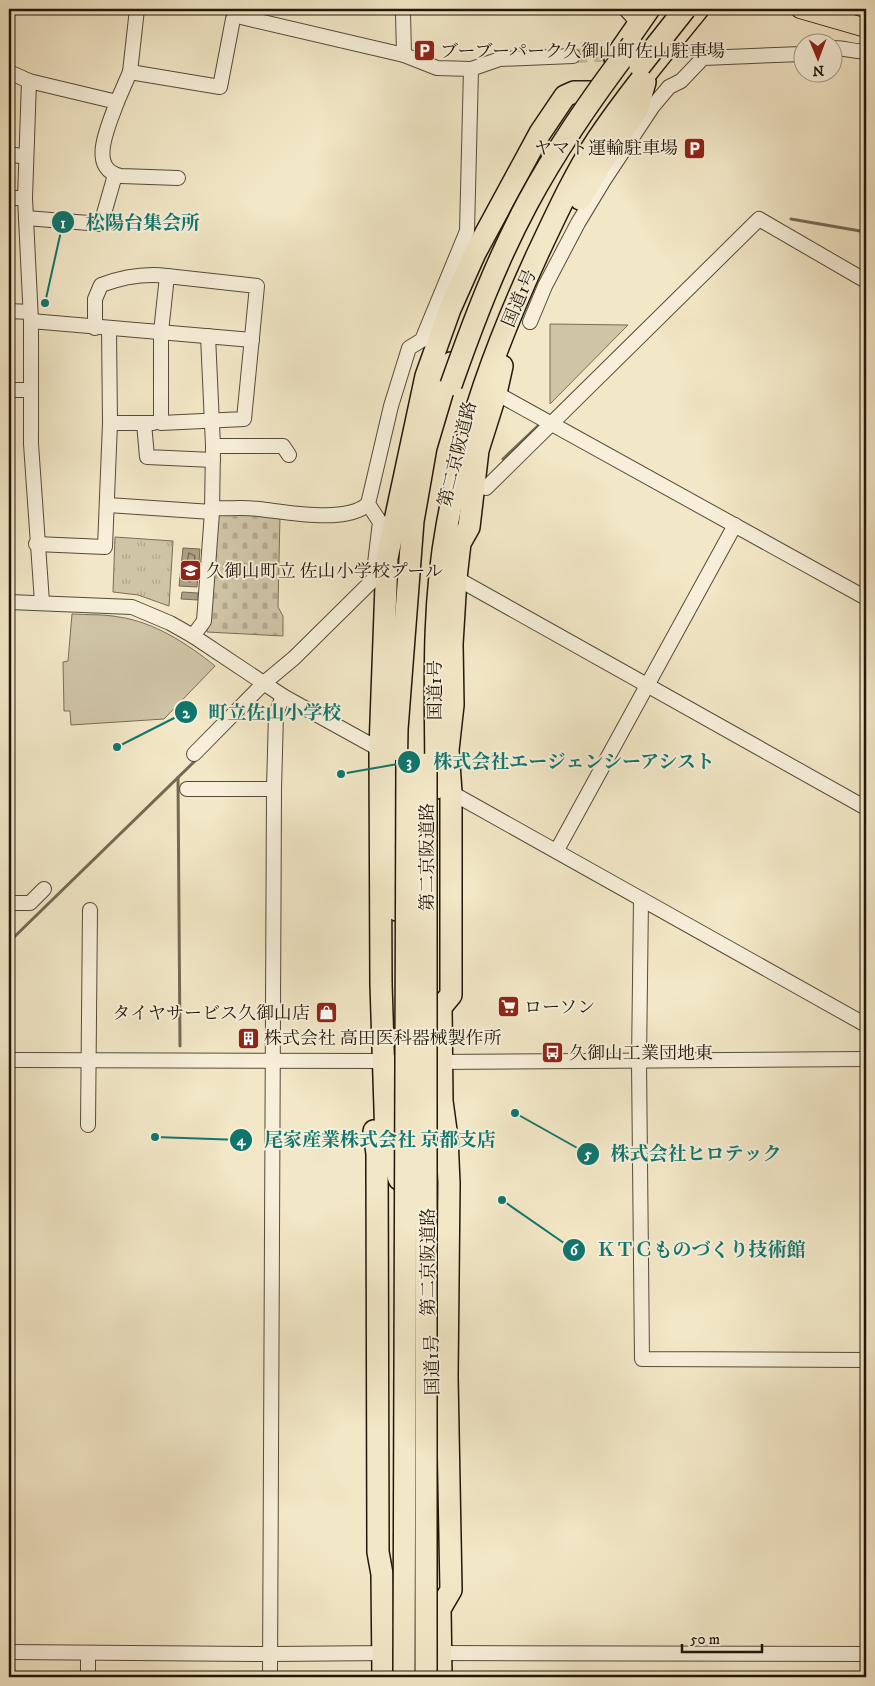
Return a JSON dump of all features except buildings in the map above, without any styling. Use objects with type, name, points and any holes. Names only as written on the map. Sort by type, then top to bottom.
[{"type":"highway","name":"第二京阪道路","points":[[404,1677],[407,760],[411,625],[424,502],[451,385],[473,322],[500,258],[527,204],[560,147],[593,96],[660,9]]},
{"type":"highway","name":"第二京阪道路","points":[[426,1677],[426,754],[429,637],[442,516],[463,420],[485,352],[511,287],[540,223],[574,162],[609,110],[685,9]]},
{"type":"highway","name":"国道1号","points":[[431,1677],[435,1653],[435,1573],[430,1164],[436,1062],[435,957],[443,788],[434,660],[446,527],[474,411],[534,262],[556,214],[592,149],[649,70],[698,9]]},
{"type":"highway","name":"国道1号","points":[[399,1677],[391,1653],[399,1552],[399,1178],[391,1061],[398,961],[395,847],[388,755],[413,522],[426,447],[449,367],[488,270],[518,205],[591,92],[639,13]]},
{"type":"highway","points":[[460,543],[469,527],[478,450],[513,332],[540,274],[573,211],[618,138],[644,110],[649,70]]},
{"type":"highway","points":[[399,1178],[386,1140],[384,1107],[391,1061],[381,984],[388,755],[383,633],[387,558],[426,376],[450,309],[475,253],[540,133],[565,96],[574,92],[591,92]]},
{"type":"highway","points":[[442,1007],[451,995],[443,788],[453,705],[452,644],[456,578],[468,491],[465,465],[474,411]]},
{"type":"highway","points":[[383,633],[404,609]]},
{"type":"highway","points":[[434,660],[444,700],[448,750]]},
{"type":"highway","points":[[435,957],[442,1007],[436,1062],[446,1138],[449,1184],[447,1378],[451,1590],[440,1609]]},
{"type":"highway","points":[[381,984],[387,972],[398,961]]},
{"type":"highway","points":[[383,1677],[391,1653],[378,1552],[377,1154],[374,1137],[375,1120],[384,1107]]},
{"type":"highway","points":[[430,1164],[446,1138]]},
{"type":"highway","points":[[382,1574],[399,1552]]},
{"type":"highway","points":[[435,1573],[438,1579],[440,1609],[435,1653],[441,1677]]},
{"type":"main road","points":[[800,9],[866,28]]},
{"type":"street","points":[[138,9],[130,72],[117,102],[101,156],[104,164],[115,175],[178,178]]},
{"type":"street","points":[[400,9],[403,13],[404,55]]},
{"type":"street","points":[[130,72],[220,87],[233,19],[237,12],[404,55],[438,68],[476,67],[500,59],[570,59]]},
{"type":"street","points":[[842,47],[862,52]]},
{"type":"street","points":[[703,52],[792,48]]},
{"type":"street","points":[[842,53],[862,52]]},
{"type":"street","points":[[530,322],[578,222],[644,110],[669,87],[681,81],[703,58],[792,54]]},
{"type":"street","points":[[108,505],[331,514],[360,511],[368,504],[391,406],[409,348],[422,340],[467,231],[476,67]]},
{"type":"street","points":[[9,72],[29,80],[117,102]]},
{"type":"street","points":[[29,80],[25,198],[31,317],[30,390],[36,544],[42,602]]},
{"type":"street","points":[[592,149],[599,143],[610,142],[618,138]]},
{"type":"street","points":[[9,154],[26,157]]},
{"type":"street","points":[[26,218],[101,224],[115,175]]},
{"type":"street","points":[[9,198],[25,198]]},
{"type":"street","points":[[486,488],[759,219],[866,281]]},
{"type":"street","points":[[95,328],[95,299],[101,285],[122,278],[149,274],[257,286],[244,419],[212,422],[110,423]]},
{"type":"street","points":[[161,422],[161,332],[167,276]]},
{"type":"street","points":[[9,311],[31,317],[95,328],[252,340]]},
{"type":"street","points":[[36,544],[106,547],[110,423],[109,328]]},
{"type":"street","points":[[193,636],[204,621],[212,510],[213,453],[208,336]]},
{"type":"street","points":[[9,390],[30,390]]},
{"type":"street","points":[[496,393],[866,598]]},
{"type":"street","points":[[144,423],[147,457],[283,446],[289,455]]},
{"type":"street","points":[[194,754],[264,683],[294,658],[373,580],[380,522],[368,504]]},
{"type":"street","points":[[556,850],[734,525]]},
{"type":"street","points":[[456,578],[866,808]]},
{"type":"street","points":[[9,602],[132,607],[170,623],[193,636],[283,696],[866,1025]]},
{"type":"street","points":[[270,1677],[274,789],[276,714],[283,696]]},
{"type":"street","points":[[187,789],[274,789]]},
{"type":"street","points":[[9,903],[30,903],[44,889]]},
{"type":"street","points":[[641,899],[639,1062],[642,1359],[866,1360]]},
{"type":"street","points":[[88,1125],[90,910]]},
{"type":"street","points":[[9,1060],[639,1062],[866,1059]]},
{"type":"street","points":[[9,1652],[866,1654]]},
{"type":"street","points":[[88,1653],[88,1677]]},
{"type":"green space","points":[[550,324],[628,325],[550,404]]},
{"type":"green space","points":[[216,513],[280,515],[278,607],[283,616],[283,636],[207,632]]},
{"type":"green space","points":[[115,537],[173,541],[169,606],[138,595],[113,592]]},
{"type":"green space","points":[[72,614],[113,616],[145,624],[182,642],[215,666],[164,719],[71,725],[70,711],[64,711],[63,662],[68,661]]},
{"type":"water","points":[[183,548],[200,549],[197,587],[179,586]]},
{"type":"water","points":[[182,592],[198,593],[198,600],[181,599]]},
{"type":"waterway","points":[[791,219],[866,232]]},
{"type":"waterway","points":[[503,459],[540,424]]},
{"type":"waterway","points":[[9,942],[198,758]]},
{"type":"waterway","points":[[178,778],[180,1046]]},
{"type":"tunnel","points":[[659,53],[703,51]]},
{"type":"tunnel","points":[[573,56],[622,54]]},
{"type":"place","name":"ブーブーパーク久御山町佐山駐車場","points":[[424,51]]},
{"type":"place","name":"ヤマト運輸駐車場","points":[[694,148]]},
{"type":"place","name":"松陽台集会所","points":[[45,303]]},
{"type":"place","name":"久御山町立 佐山小学校プール","points":[[190,571]]},
{"type":"place","name":"町立佐山小学校","points":[[117,747]]},
{"type":"place","name":"株式会社エージェンシーアシスト","points":[[341,774]]},
{"type":"place","name":"ローソン","points":[[508,1007]]},
{"type":"place","name":"タイヤサービス久御山店","points":[[326,1013]]},
{"type":"place","name":"株式会社 高田医科器械製作所","points":[[248,1038]]},
{"type":"place","name":"久御山工業団地東","points":[[553,1053]]},
{"type":"place","name":"株式会社ヒロテック","points":[[515,1113]]},
{"type":"place","name":"尾家産業株式会社 京都支店","points":[[155,1137]]},
{"type":"place","name":"ＫＴＣものづくり技術館","points":[[502,1200]]}]
